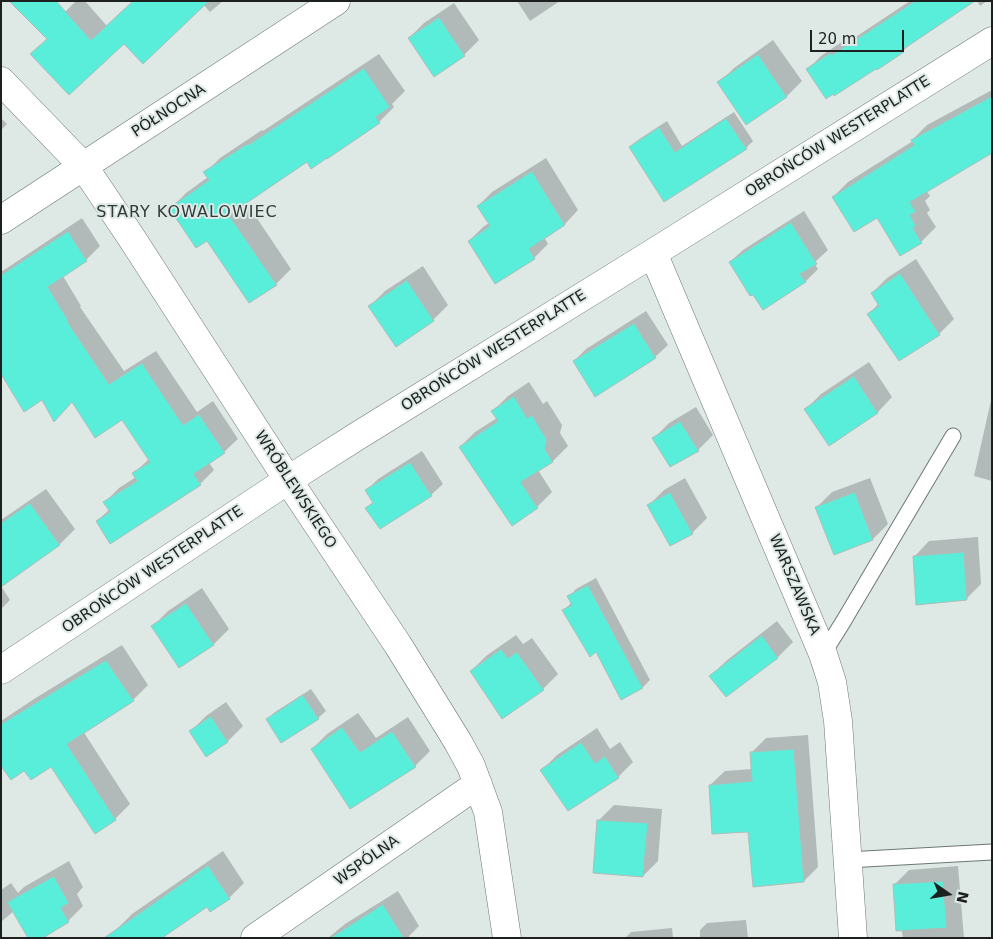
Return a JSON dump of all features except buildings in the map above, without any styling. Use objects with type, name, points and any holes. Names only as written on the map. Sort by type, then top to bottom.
[{"type":"street","name":"PÓŁNOCNA","points":[[1,220],[336,1]]},
{"type":"street","name":"OBROŃCÓW WESTERPLATTE","points":[[1,670],[288,480],[992,41]]},
{"type":"street","name":"WRÓBLEWSKIEGO","points":[[1,82],[84,166],[288,480],[398,644],[458,742],[478,784],[488,812],[507,938]]},
{"type":"street","name":"WARSZAWSKA","points":[[653,253],[823,654],[832,682],[838,721],[853,938]]},
{"type":"street","name":"WSPÓLNA","points":[[256,938],[478,784]]},
{"type":"lane","points":[[823,654],[844,622],[953,436]]},
{"type":"lane","points":[[847,860],[992,852]]},
{"type":"district","name":"STARY KOWALOWIEC","points":[[187,213]]}]
